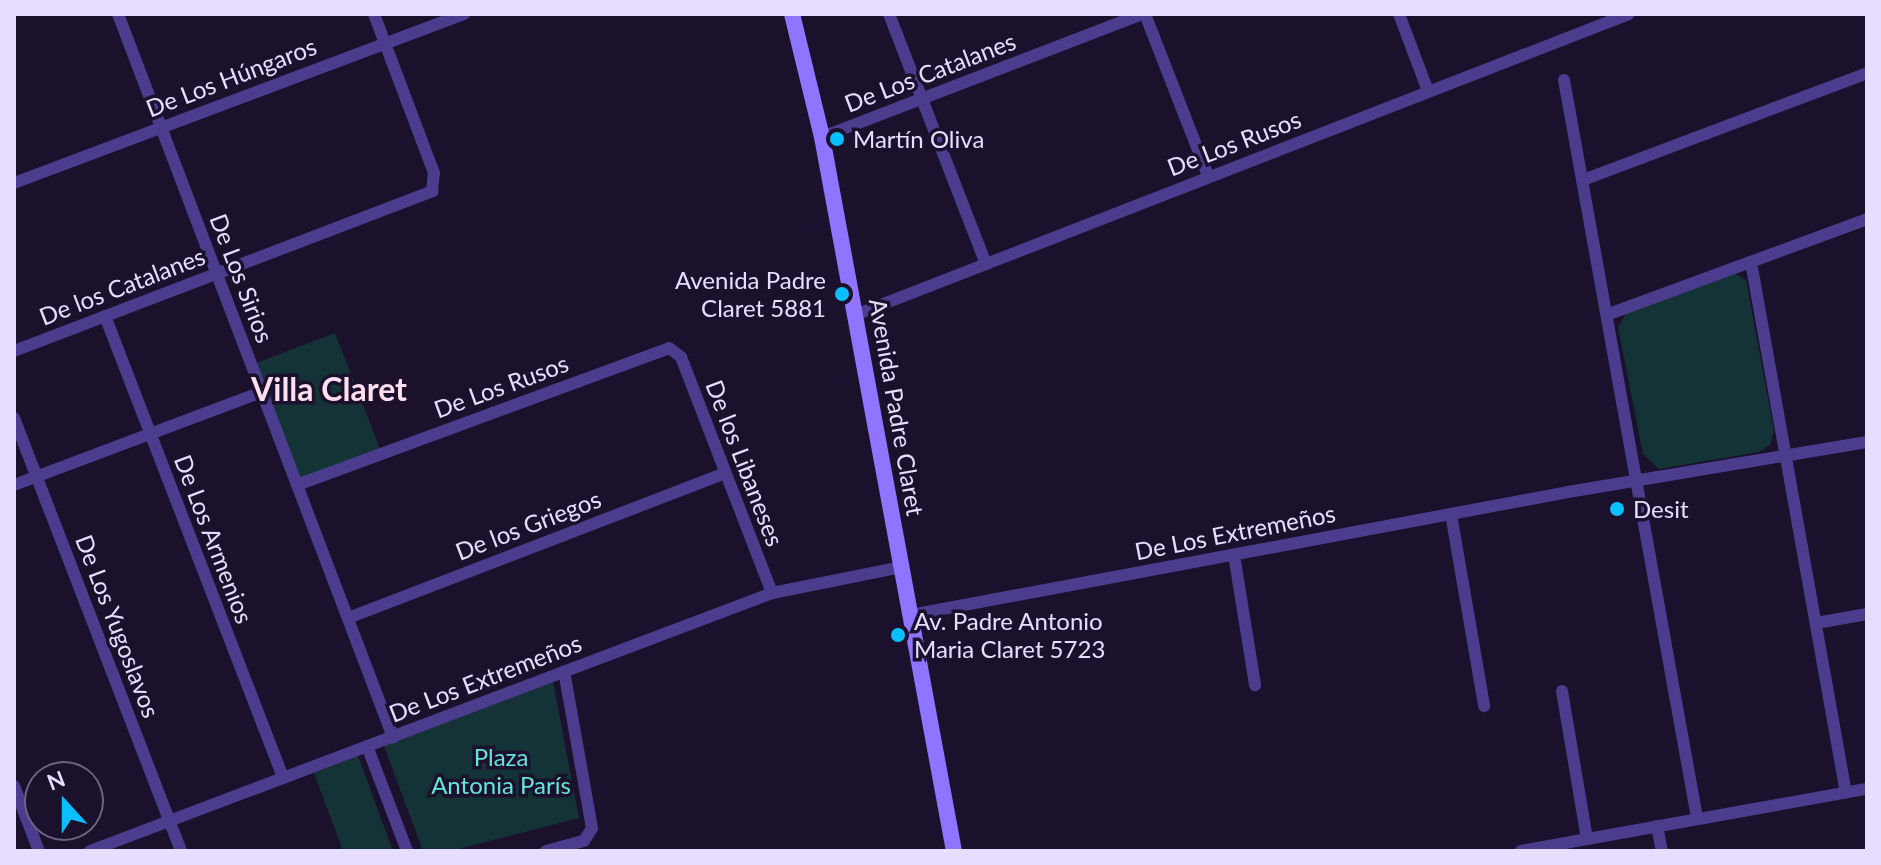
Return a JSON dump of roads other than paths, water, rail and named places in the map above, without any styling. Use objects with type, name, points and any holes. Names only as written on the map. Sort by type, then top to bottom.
[{"type":"main road","name":"Avenida Padre Claret","points":[[792,14],[822,137],[954,851]]},
{"type":"street","name":"De Los Sirios","points":[[118,14],[393,737]]},
{"type":"street","points":[[374,14],[385,43]]},
{"type":"street","name":"De Los Húngaros","points":[[14,183],[464,14]]},
{"type":"street","points":[[889,14],[986,264]]},
{"type":"street","points":[[1144,14],[1208,176]]},
{"type":"street","name":"De Los Catalanes","points":[[822,137],[1144,14]]},
{"type":"street","points":[[1399,14],[1428,91]]},
{"type":"street","name":"De Los Rusos","points":[[855,315],[1629,14]]},
{"type":"street","name":"De los Catalanes","points":[[14,351],[425,196],[435,184],[434,173],[385,43]]},
{"type":"street","points":[[1583,180],[1867,73]]},
{"type":"street","points":[[1564,80],[1640,480],[1697,818]]},
{"type":"street","points":[[1609,314],[1867,219]]},
{"type":"street","points":[[1751,262],[1846,793]]},
{"type":"street","name":"De Los Armenios","points":[[105,316],[283,778]]},
{"type":"street","name":"De Los Rusos","points":[[297,485],[659,350],[675,350]]},
{"type":"street","name":"De los Libaneses","points":[[675,350],[772,593]]},
{"type":"street","points":[[14,485],[261,392]]},
{"type":"street","name":"De Los Yugoslavos","points":[[14,418],[181,851]]},
{"type":"street","name":"De Los Extremeños","points":[[911,615],[1568,492],[1867,442]]},
{"type":"street","name":"De los Griegos","points":[[348,618],[725,473]]},
{"type":"street","points":[[1451,514],[1484,706]]},
{"type":"street","points":[[1234,555],[1255,685]]},
{"type":"street","name":"De Los Extremeños","points":[[90,851],[772,593],[902,567]]},
{"type":"street","points":[[1816,623],[1867,614]]},
{"type":"street","points":[[546,851],[590,836],[564,671]]},
{"type":"street","points":[[1562,691],[1587,839]]},
{"type":"street","points":[[367,746],[407,851]]},
{"type":"street","points":[[14,786],[39,851]]},
{"type":"street","points":[[1521,851],[1867,789]]},
{"type":"street","points":[[1657,826],[1662,851]]},
{"type":"place","name":"Martín Oliva","points":[[837,139]]},
{"type":"place","name":"Avenida Padre Claret 5881","points":[[842,294]]},
{"type":"place","name":"Desit","points":[[1617,509]]},
{"type":"place","name":"Av. Padre Antonio Maria Claret 5723","points":[[898,635]]},
{"type":"district","name":"Villa Claret","points":[[329,389]]},
{"type":"park label","name":"Plaza Antonia París","points":[[501,771]]}]
